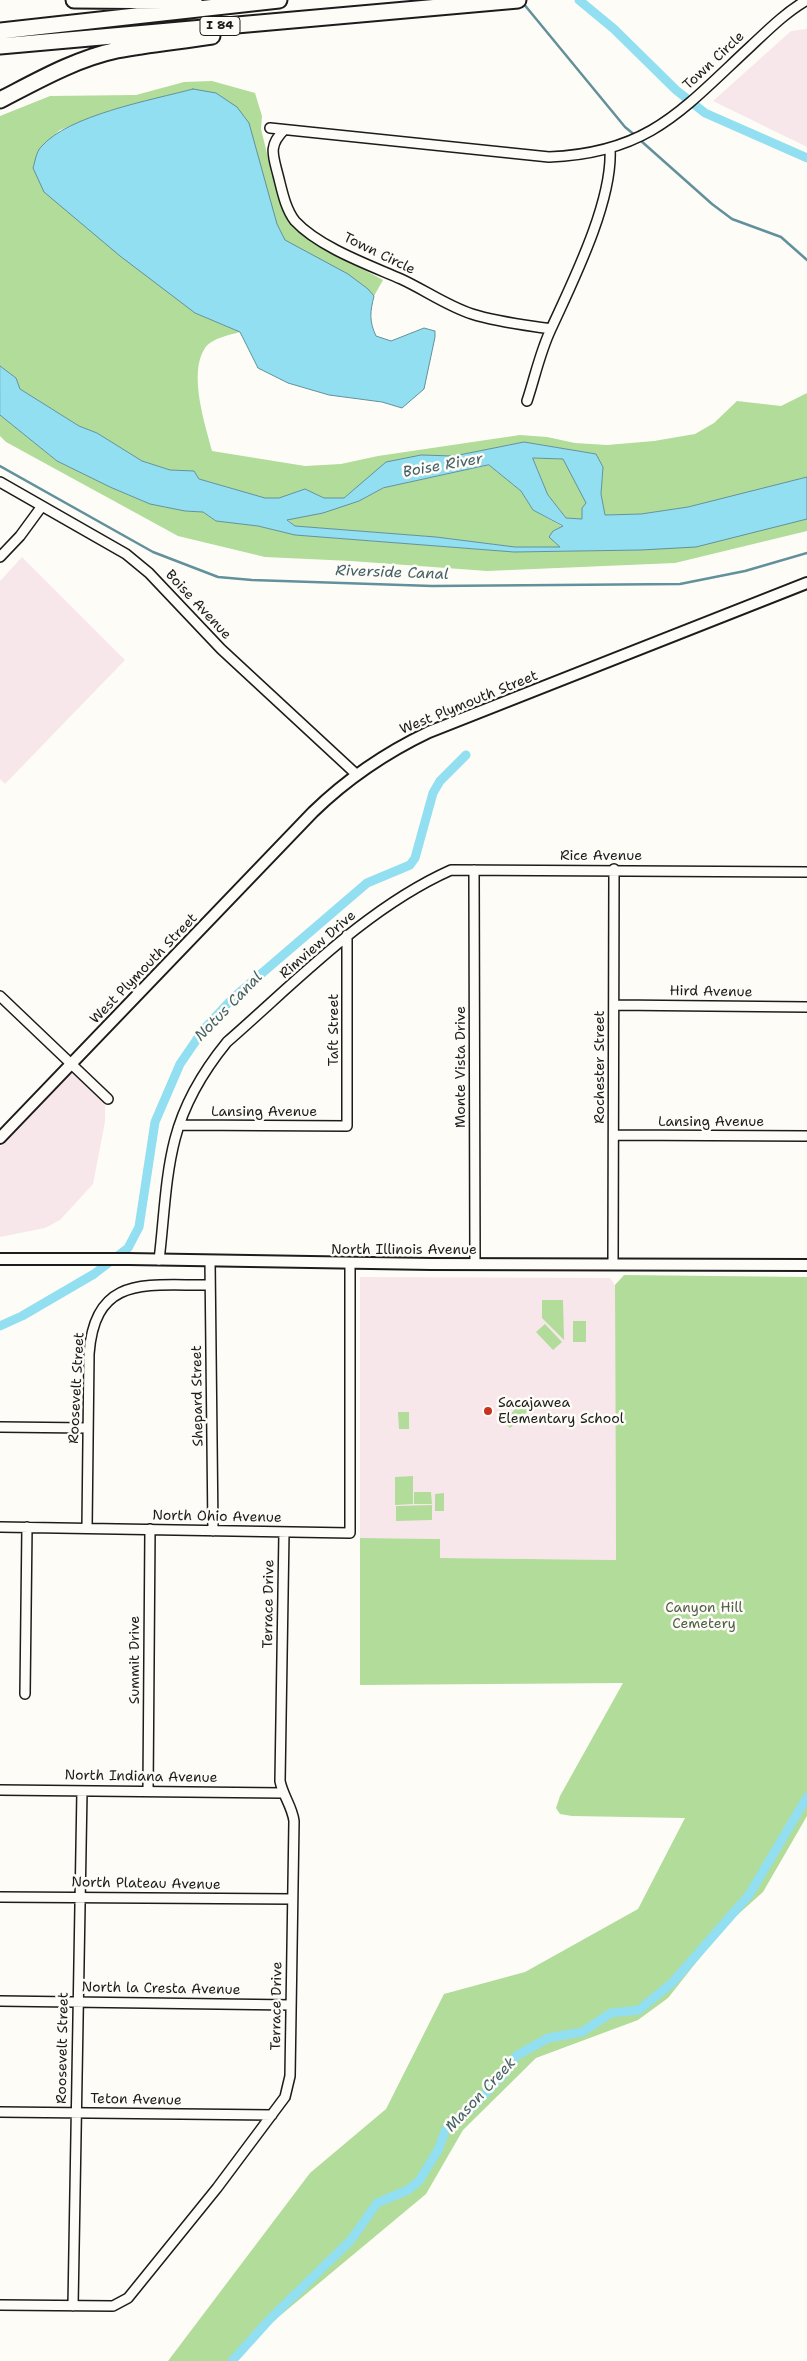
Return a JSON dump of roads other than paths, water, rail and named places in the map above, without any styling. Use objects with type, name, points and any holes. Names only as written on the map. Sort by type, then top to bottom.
[{"type":"highway","points":[[74,0],[116,2],[278,0]]},
{"type":"highway","name":"I 84","points":[[0,31],[278,0]]},
{"type":"highway","name":"I 84","points":[[0,46],[518,0]]},
{"type":"highway","points":[[0,100],[59,69],[116,50],[339,16]]},
{"type":"street","name":"Town Circle","points":[[270,128],[548,157],[593,153],[610,149],[634,140],[663,124],[698,95],[764,34],[807,0]]},
{"type":"street","name":"Town Circle","points":[[284,130],[276,138],[272,147],[274,157],[287,206],[294,220],[306,231],[360,261],[458,309],[475,315],[550,329]]},
{"type":"street","points":[[527,401],[550,329],[594,227],[608,183],[611,164],[610,149]]},
{"type":"street","name":"Boise Avenue","points":[[0,482],[126,554],[149,573],[221,649],[356,774]]},
{"type":"street","points":[[0,557],[20,536],[42,506]]},
{"type":"street","name":"West Plymouth Street","points":[[0,1138],[313,812],[356,774],[388,753],[429,732],[807,583]]},
{"type":"street","name":"Rice Avenue","points":[[402,898],[430,879],[451,870],[614,869],[807,872]]},
{"type":"street","name":"Rochester Street","points":[[614,869],[614,1264]]},
{"type":"street","name":"Monte Vista Drive","points":[[474,870],[475,1264]]},
{"type":"street","name":"Rimview Drive","points":[[159,1260],[169,1170],[180,1125],[211,1061],[227,1042],[347,935],[402,898]]},
{"type":"street","name":"Taft Street","points":[[347,935],[348,1126]]},
{"type":"street","points":[[0,996],[108,1099]]},
{"type":"street","name":"Hird Avenue","points":[[614,1005],[807,1007]]},
{"type":"street","name":"Lansing Avenue","points":[[180,1125],[348,1126]]},
{"type":"street","name":"Lansing Avenue","points":[[614,1134],[807,1136]]},
{"type":"street","name":"North Illinois Avenue","points":[[0,1259],[807,1265]]},
{"type":"street","name":"Shepard Street","points":[[210,1261],[213,1531]]},
{"type":"street","name":"North Ohio Avenue","points":[[0,1527],[350,1533],[350,1263]]},
{"type":"street","name":"Roosevelt Street","points":[[87,1528],[91,1335],[101,1309],[112,1297],[138,1286],[210,1286]]},
{"type":"street","points":[[0,1427],[88,1428]]},
{"type":"street","points":[[25,1694],[27,1527]]},
{"type":"street","name":"Summit Drive","points":[[148,1791],[150,1529]]},
{"type":"street","name":"Terrace Drive","points":[[0,2305],[113,2306],[128,2298],[285,2097],[290,2076],[294,1821],[292,1810],[282,1793],[280,1781],[284,1532]]},
{"type":"street","name":"North Indiana Avenue","points":[[0,1790],[282,1793]]},
{"type":"street","name":"Roosevelt Street","points":[[73,2306],[82,1791]]},
{"type":"street","name":"North Plateau Avenue","points":[[0,1897],[292,1899]]},
{"type":"street","name":"North la Cresta Avenue","points":[[0,2001],[291,2005]]},
{"type":"street","name":"Teton Avenue","points":[[0,2112],[272,2115]]},
{"type":"water","points":[[193,89],[216,93],[237,107],[249,123],[277,224],[285,240],[348,274],[368,289],[374,296],[371,316],[376,336],[391,341],[424,328],[435,331],[424,389],[402,408],[382,402],[329,395],[288,383],[258,368],[240,332],[195,313],[120,256],[44,192],[33,168],[39,149],[54,136],[90,117]]},
{"type":"water","name":"Boise River","points":[[0,366],[16,378],[20,389],[79,426],[97,433],[142,461],[170,470],[194,471],[199,479],[265,498],[279,498],[305,489],[324,498],[344,498],[386,462],[421,455],[454,456],[524,442],[596,454],[603,467],[601,494],[605,515],[641,514],[688,507],[807,477],[807,519],[696,547],[641,550],[514,552],[295,535],[258,526],[216,521],[203,512],[185,511],[150,504],[57,461],[0,415]],"holes":[[[533,458],[563,459],[586,503],[582,508],[582,519],[566,518],[548,495]],[[489,465],[521,491],[533,510],[563,526],[553,531],[549,537],[560,547],[515,547],[436,537],[295,526],[287,520],[323,513],[359,501],[383,488]]]},
{"type":"waterway","points":[[579,0],[614,29],[676,90],[705,113],[807,158]]},
{"type":"waterway","points":[[523,3],[625,127],[636,136]]},
{"type":"waterway","points":[[640,140],[712,204],[732,219],[781,237],[807,260]]},
{"type":"waterway","name":"Riverside Canal","points":[[0,466],[153,552],[218,577],[252,580],[432,586],[680,584],[745,571],[807,553]]},
{"type":"waterway","name":"Notus Canal","points":[[0,1326],[22,1316],[94,1274],[128,1248],[139,1227],[155,1122],[180,1064],[204,1029],[233,998],[367,883],[410,865],[415,858],[433,793],[440,781],[466,755]]},
{"type":"waterway","name":"Mason Creek","points":[[232,2361],[270,2319],[351,2240],[377,2203],[408,2190],[419,2181],[438,2150],[446,2129],[466,2114],[505,2073],[516,2056],[548,2038],[582,2032],[611,2013],[639,2010],[672,1983],[749,1895],[807,1797]]},
{"type":"place","name":"Sacajawea Elementary School","points":[[488,1411]]},
{"type":"park label","name":"Canyon Hill Cemetery","points":[[704,1616]]}]
